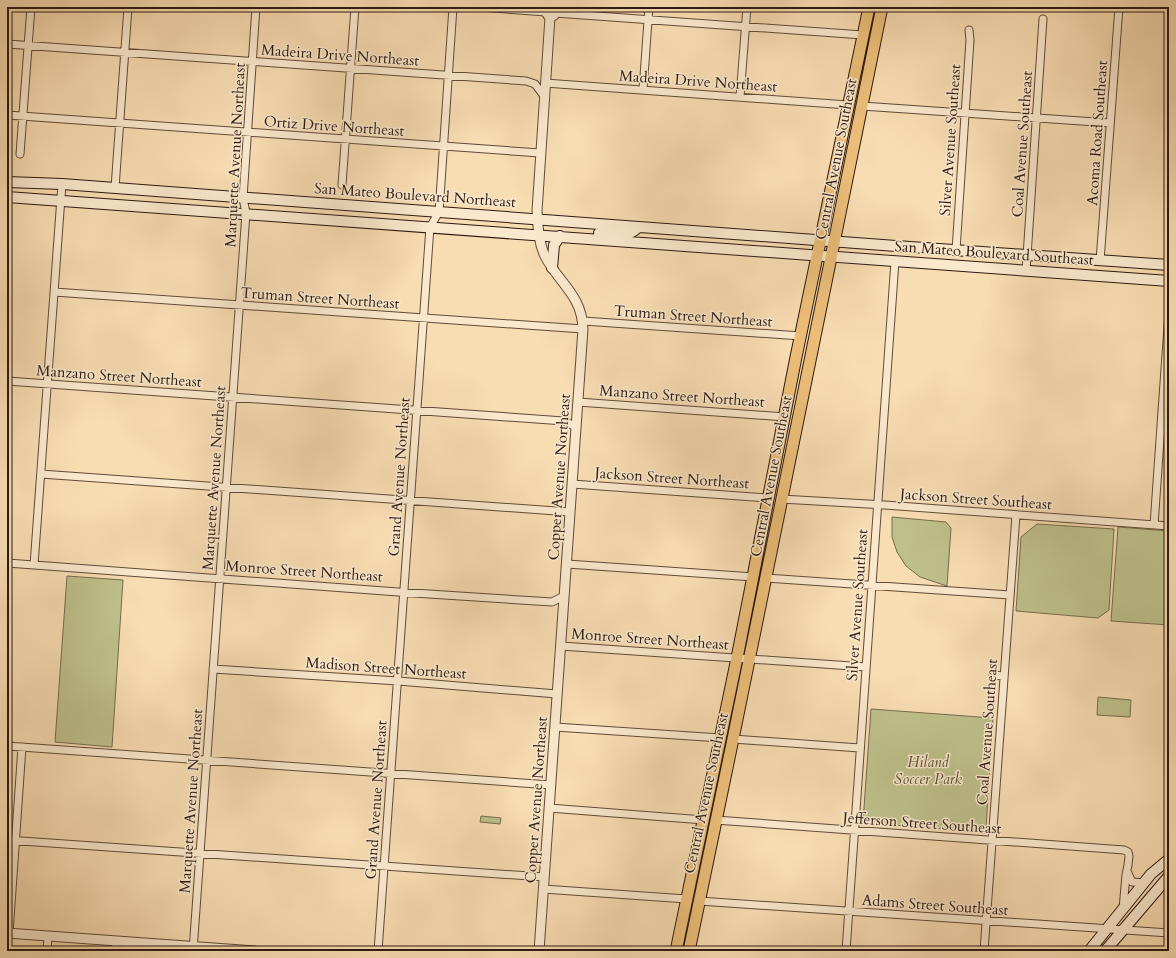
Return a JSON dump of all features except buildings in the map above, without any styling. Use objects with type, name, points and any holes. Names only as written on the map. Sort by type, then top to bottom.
[{"type":"main road","points":[[676,951],[687,900],[709,820],[721,738],[754,577],[784,416],[869,7]]},
{"type":"main road","name":"Central Avenue Southeast","points":[[689,951],[699,901],[709,820],[733,739],[882,7]]},
{"type":"main road","name":"San Mateo Boulevard Northeast","points":[[7,182],[62,184],[821,240]]},
{"type":"main road","name":"San Mateo Boulevard Northeast","points":[[7,197],[246,213],[818,256]]},
{"type":"main road","points":[[580,238],[587,234],[632,233],[638,227]]},
{"type":"main road","points":[[552,268],[554,245],[560,236]]},
{"type":"main road","name":"San Mateo Boulevard Southeast","points":[[821,240],[1169,265]]},
{"type":"main road","name":"San Mateo Boulevard Southeast","points":[[818,256],[1169,281]]},
{"type":"main road","points":[[1089,951],[1151,874],[1169,859]]},
{"type":"main road","points":[[1105,951],[1169,876]]},
{"type":"street","points":[[20,154],[31,7]]},
{"type":"street","points":[[115,188],[128,7]]},
{"type":"street","name":"Marquette Avenue Northeast","points":[[193,949],[246,213],[243,198],[256,7]]},
{"type":"street","points":[[342,185],[355,7]]},
{"type":"street","name":"Grand Avenue Northeast","points":[[378,951],[430,227],[439,212],[453,7]]},
{"type":"street","points":[[480,7],[863,35]]},
{"type":"street","points":[[643,90],[649,7]]},
{"type":"street","points":[[740,97],[747,7]]},
{"type":"street","name":"Acoma Road Southeast","points":[[1100,261],[1119,7]]},
{"type":"street","name":"Copper Avenue Northeast","points":[[539,951],[583,325],[580,309],[574,297],[552,268],[544,252],[539,235],[540,153],[551,11]]},
{"type":"street","name":"Coal Avenue Southeast","points":[[1026,271],[1044,19]]},
{"type":"street","name":"Silver Avenue Southeast","points":[[956,250],[970,40],[969,30]]},
{"type":"street","name":"Madeira Drive Northeast","points":[[7,44],[526,81],[537,86],[544,96]]},
{"type":"street","name":"Madeira Drive Northeast","points":[[545,83],[848,105]]},
{"type":"street","points":[[862,106],[1110,123]]},
{"type":"street","name":"Ortiz Drive Northeast","points":[[7,115],[540,153]]},
{"type":"street","points":[[34,565],[62,184]]},
{"type":"street","name":"Silver Avenue Southeast","points":[[846,951],[895,261]]},
{"type":"street","name":"Truman Street Northeast","points":[[54,292],[423,318],[800,336]]},
{"type":"street","points":[[1154,525],[1169,312]]},
{"type":"street","name":"Manzano Street Northeast","points":[[7,381],[564,421],[576,427]]},
{"type":"street","name":"Manzano Street Northeast","points":[[578,402],[784,416]]},
{"type":"street","points":[[564,421],[577,414]]},
{"type":"street","points":[[41,474],[570,512]]},
{"type":"street","name":"Jackson Street Northeast","points":[[572,484],[769,498]]},
{"type":"street","name":"Jackson Street Southeast","points":[[781,499],[877,504],[1169,526]]},
{"type":"street","name":"Coal Avenue Southeast","points":[[984,951],[1016,515]]},
{"type":"street","name":"Monroe Street Northeast","points":[[7,563],[552,602],[558,605],[563,612]]},
{"type":"street","points":[[566,564],[754,577]]},
{"type":"street","points":[[766,578],[1010,595]]},
{"type":"street","points":[[552,602],[564,596]]},
{"type":"street","name":"Monroe Street Northeast","points":[[561,646],[866,667]]},
{"type":"street","name":"Madison Street Northeast","points":[[213,669],[398,681],[557,694]]},
{"type":"street","points":[[993,676],[1004,676]]},
{"type":"street","points":[[555,727],[721,738]]},
{"type":"street","points":[[733,739],[860,748]]},
{"type":"street","points":[[7,746],[551,785]]},
{"type":"street","points":[[22,747],[8,933],[116,941],[193,949],[255,951]]},
{"type":"street","name":"Jefferson Street Southeast","points":[[549,808],[1124,850],[1128,852],[1129,856],[1127,871]]},
{"type":"street","points":[[7,840],[544,877]]},
{"type":"street","points":[[1127,871],[1132,882],[1144,883]]},
{"type":"street","points":[[1123,909],[1127,871]]},
{"type":"street","points":[[544,889],[687,900]]},
{"type":"street","name":"Adams Street Southeast","points":[[699,901],[987,922],[1169,933]]},
{"type":"street","points":[[47,951],[48,937]]},
{"type":"street","points":[[115,951],[116,941]]},
{"type":"green space","points":[[892,517],[946,522],[951,528],[947,586],[920,577],[906,566],[897,552],[892,537]]},
{"type":"green space","points":[[1037,524],[1114,529],[1109,610],[1098,618],[1016,611],[1021,537]]},
{"type":"green space","points":[[1118,527],[1169,531],[1169,625],[1111,621]]},
{"type":"green space","points":[[67,576],[123,580],[112,747],[55,742]]},
{"type":"green space","points":[[1098,697],[1131,700],[1130,717],[1097,715]]},
{"type":"green space","name":"Hiland Soccer Park","points":[[871,709],[993,718],[986,828],[981,832],[863,822]]},
{"type":"green space","points":[[481,816],[501,818],[500,824],[480,822]]}]
